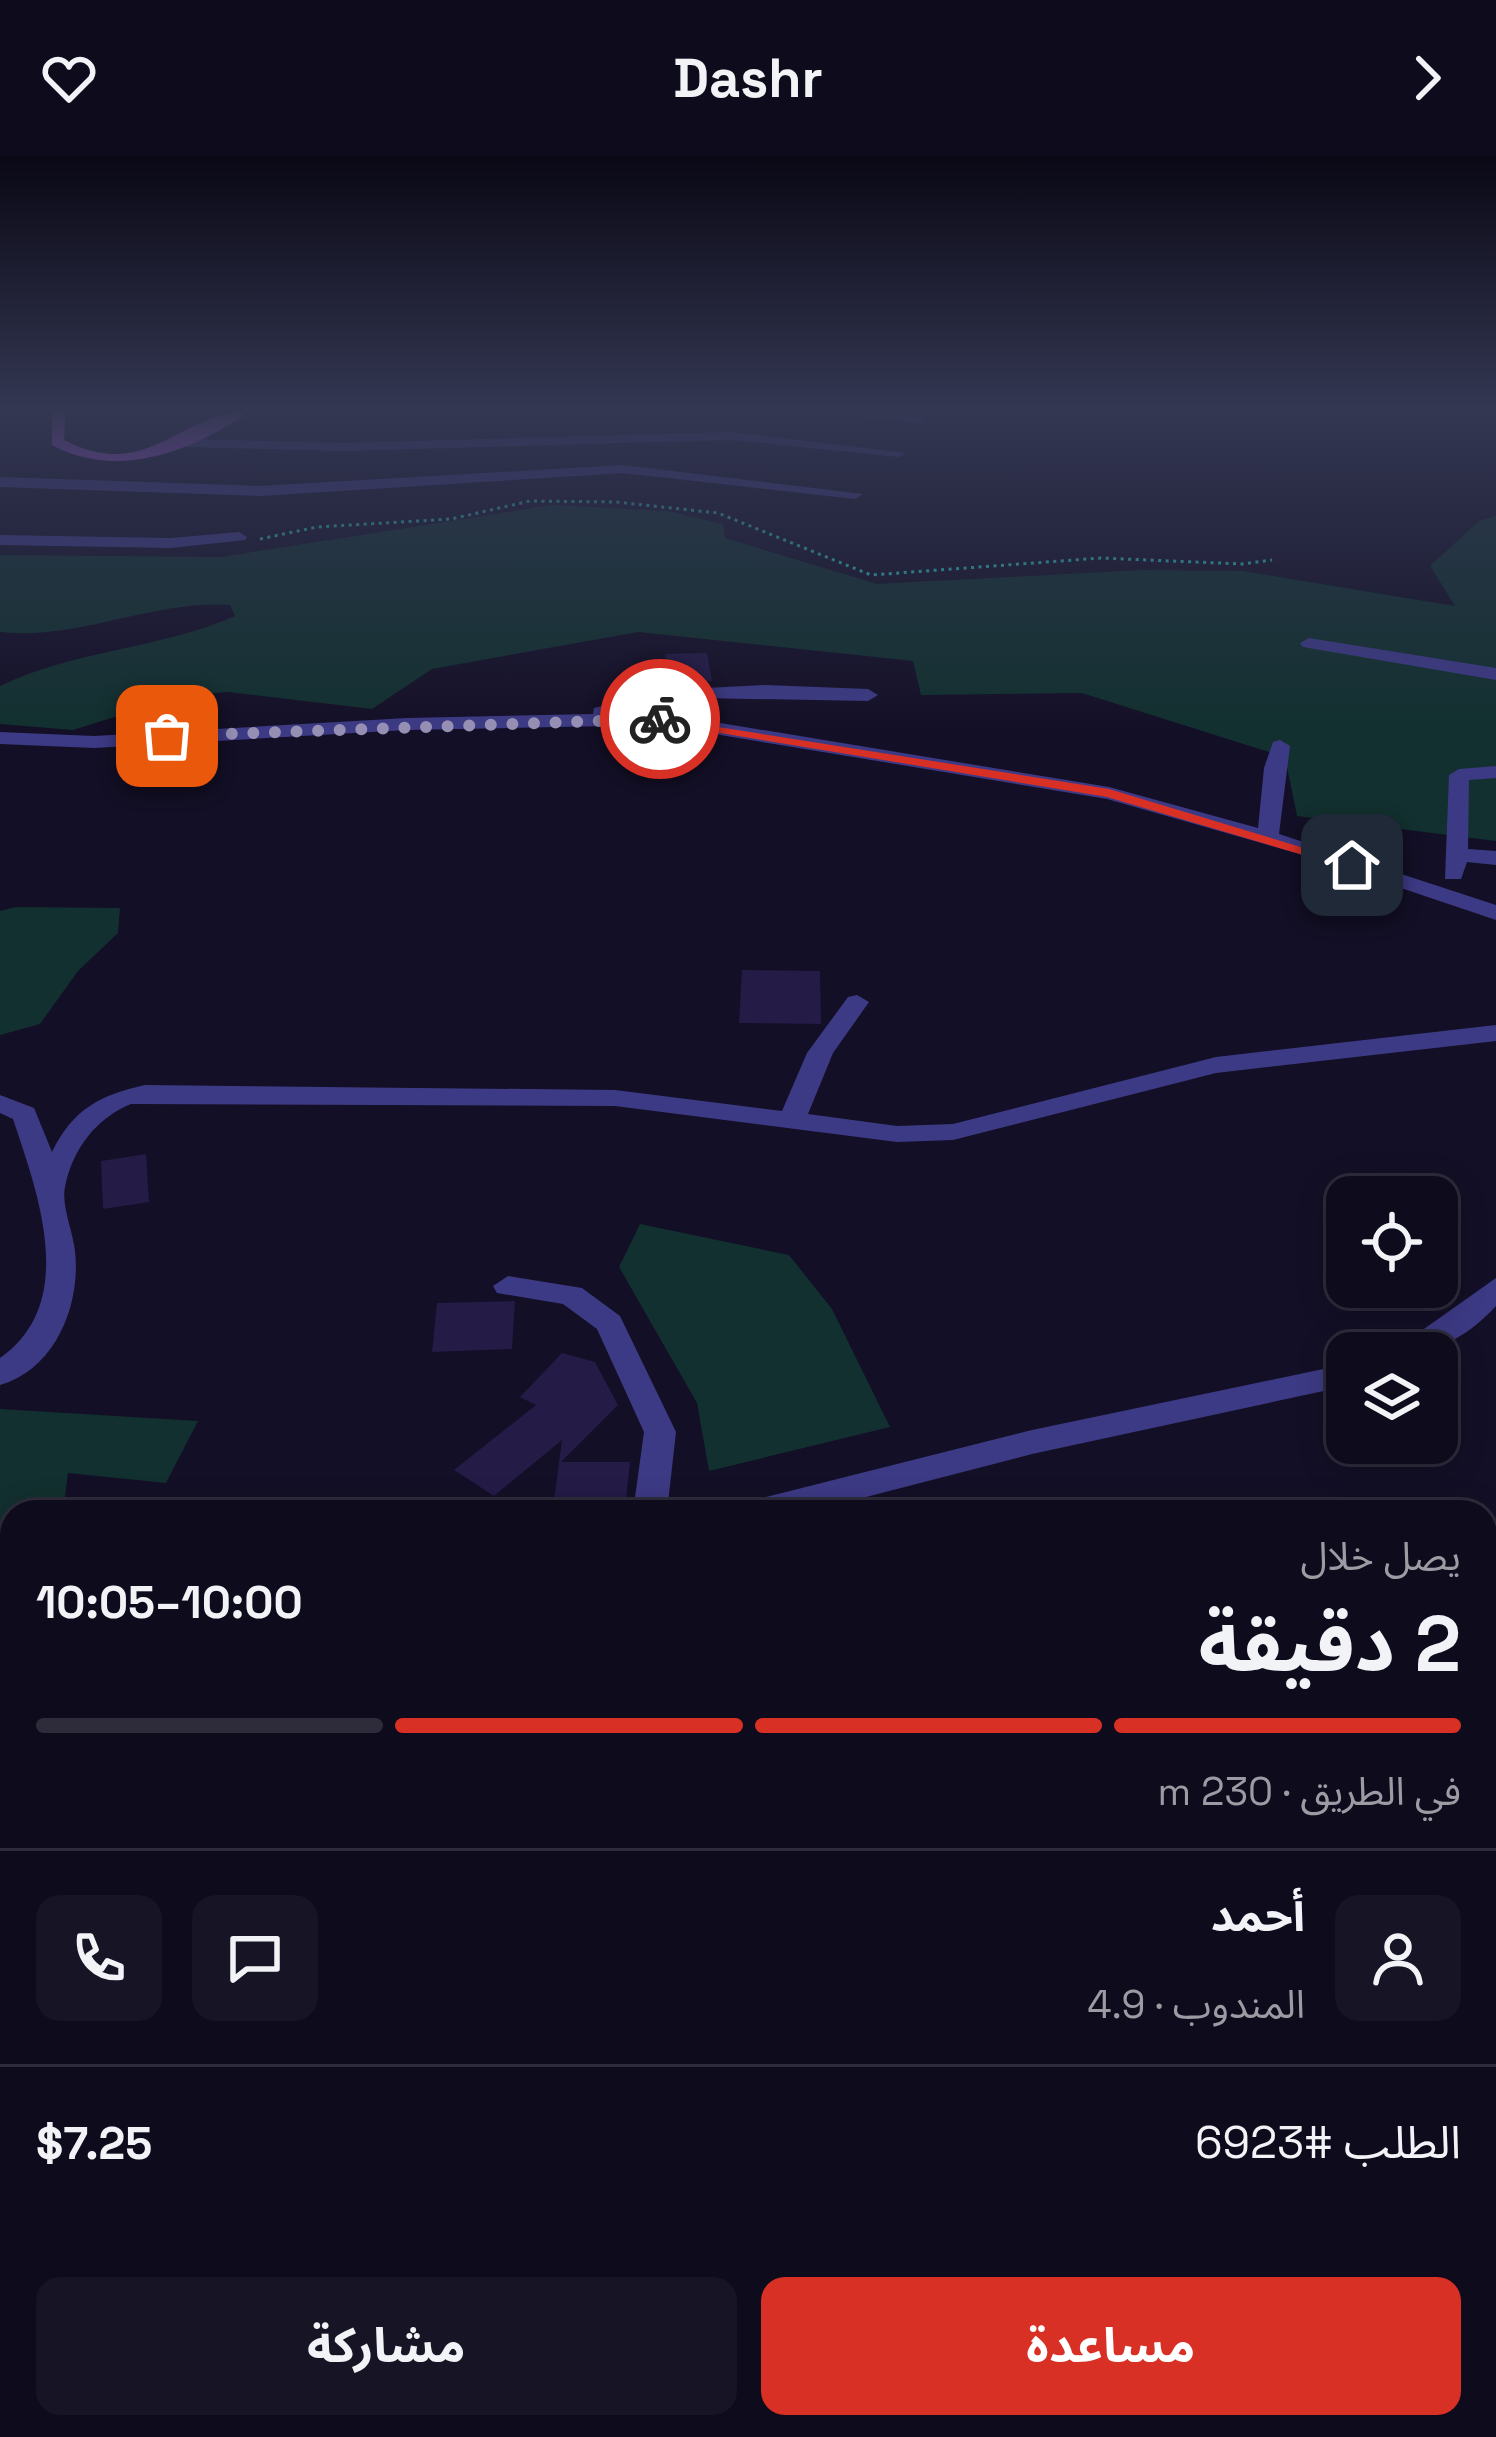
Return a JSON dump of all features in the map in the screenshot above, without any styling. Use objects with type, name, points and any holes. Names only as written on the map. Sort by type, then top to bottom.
[{"type":"street","points":[[0,540],[170,543],[246,539]]},
{"type":"street","points":[[1309,643],[1496,674]]},
{"type":"street","points":[[555,724],[647,696],[700,688],[868,694]]},
{"type":"street","points":[[0,738],[94,742],[406,724],[660,719],[1067,784],[1267,837],[1496,913]]},
{"type":"street","points":[[1267,837],[1277,803],[1273,764],[1280,746]]},
{"type":"street","points":[[1449,897],[1457,854],[1459,775],[1496,772]]},
{"type":"street","points":[[1457,854],[1496,858]]},
{"type":"street","points":[[791,1122],[820,1053],[857,1001]]},
{"type":"street","points":[[49,1192],[81,1120],[116,1097],[146,1093],[615,1098],[897,1134],[952,1132],[1216,1064],[1496,1033]]},
{"type":"street","points":[[0,1103],[25,1114],[60,1239],[60,1307],[45,1342],[0,1374]]},
{"type":"street","points":[[508,1286],[571,1295],[609,1323],[660,1432],[652,1500]]},
{"type":"street","points":[[1440,1332],[1473,1312],[1496,1288]]},
{"type":"street","points":[[805,1500],[1032,1442],[1326,1379]]},
{"type":"path","points":[[246,539],[317,527],[458,517]]},
{"type":"path","points":[[729,517],[871,575],[1101,558],[1242,565],[1272,560]]},
{"type":"green space","points":[[474,517],[695,517],[723,524],[725,538],[877,584],[1142,570],[1243,571],[1455,606],[1430,566],[1479,521],[1496,517],[1496,841],[1297,816],[1285,757],[1082,693],[921,695],[913,661],[638,632],[432,669],[372,709],[229,692],[185,695],[73,730],[0,724],[0,686],[57,665],[177,636],[235,616],[230,605],[201,605],[57,631],[0,632],[0,555],[221,557]]},
{"type":"green space","points":[[120,908],[118,933],[78,971],[40,1024],[0,1035],[0,911]]},
{"type":"green space","points":[[640,1224],[789,1255],[832,1309],[890,1427],[709,1471],[697,1403],[619,1267]]},
{"type":"green space","points":[[0,1409],[198,1421],[166,1483],[68,1473],[65,1500],[0,1500]]},
{"type":"building","points":[[707,653],[712,681],[669,682],[665,654]]},
{"type":"building","points":[[742,970],[820,971],[821,1024],[739,1023]]},
{"type":"building","points":[[146,1154],[149,1202],[103,1209],[101,1161]]},
{"type":"building","points":[[515,1301],[512,1349],[432,1352],[437,1303]]},
{"type":"building","points":[[562,1353],[595,1362],[618,1405],[561,1462],[630,1462],[626,1500],[554,1500],[562,1440],[494,1496],[454,1470],[536,1405],[520,1397]]},
{"type":"way so far","points":[[167,736],[406,724],[660,719]]},
{"type":"route","points":[[660,719],[1067,784],[1244,830],[1352,865]]}]
